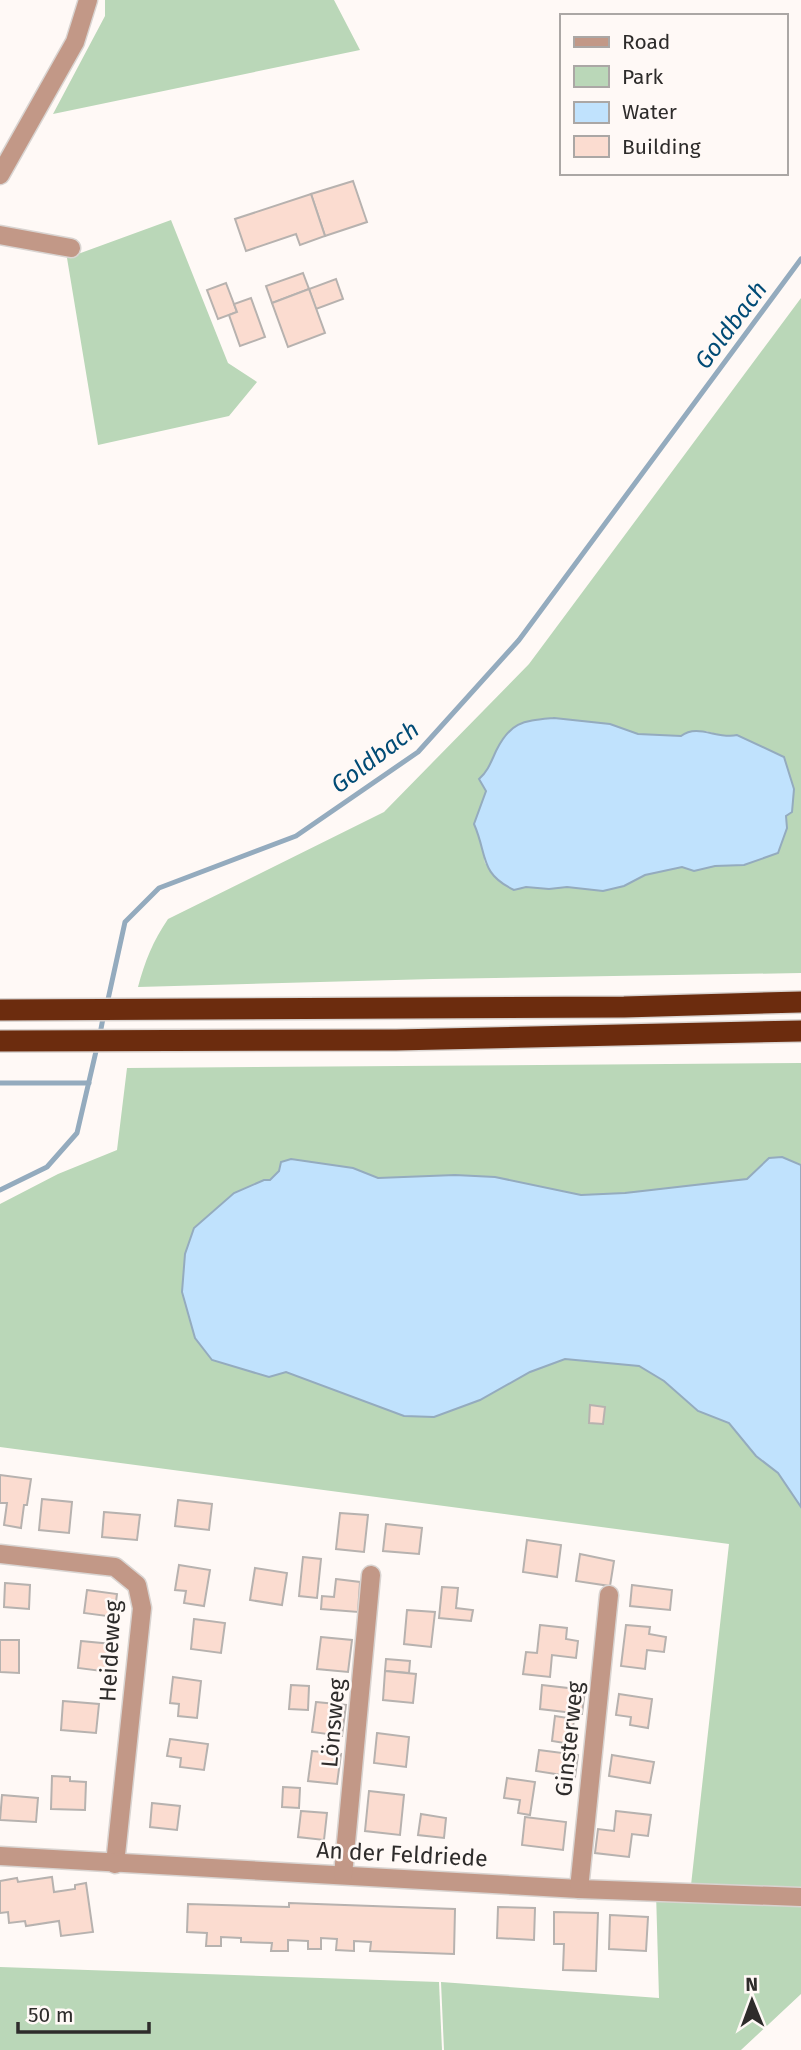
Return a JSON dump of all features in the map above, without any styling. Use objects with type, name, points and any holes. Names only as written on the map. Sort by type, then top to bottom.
[{"type":"highway","points":[[0,1010],[610,1007],[801,1002]]},
{"type":"highway","points":[[0,1041],[423,1039],[801,1031]]},
{"type":"street","points":[[0,175],[75,42],[88,0]]},
{"type":"street","points":[[0,235],[71,248]]},
{"type":"street","name":"Heideweg","points":[[0,1554],[115,1567],[137,1585],[142,1608],[115,1864]]},
{"type":"street","name":"Lönsweg","points":[[343,1875],[372,1575]]},
{"type":"street","name":"Ginsterweg","points":[[579,1889],[609,1595]]},
{"type":"street","name":"An der Feldriede","points":[[0,1856],[579,1889],[801,1897]]},
{"type":"green space","points":[[105,0],[334,0],[360,50],[53,114],[105,16]]},
{"type":"green space","points":[[171,220],[228,363],[257,382],[229,416],[98,445],[67,258]]},
{"type":"green space","points":[[801,298],[801,973],[138,987],[150,951],[168,919],[384,812],[529,664]],"holes":[[[610,724],[638,734],[681,736],[705,731],[729,737],[786,816],[787,828],[778,853],[744,865],[715,866],[694,871],[683,867],[645,875],[624,886],[603,891],[567,887],[526,887],[514,890],[485,863],[481,840],[474,824],[486,791],[487,772],[497,750]]]},
{"type":"green space","points":[[801,1063],[801,1165],[782,1157],[769,1158],[747,1179],[625,1193],[581,1195],[495,1177],[455,1175],[378,1178],[353,1168],[330,1165],[279,1171],[270,1180],[286,1372],[404,1416],[434,1417],[479,1400],[530,1372],[566,1359],[639,1366],[664,1381],[698,1411],[729,1423],[756,1456],[778,1473],[801,1507],[801,1994],[741,2050],[444,2050],[441,1982],[659,1998],[656,1892],[691,1885],[729,1544],[0,1447],[0,1204],[58,1174],[117,1150],[127,1068]]},
{"type":"green space","points":[[0,1967],[439,1982],[442,2050],[0,2050]]},
{"type":"water","points":[[554,718],[610,724],[638,734],[681,736],[688,732],[701,731],[737,735],[784,757],[794,789],[792,812],[786,816],[787,828],[778,853],[744,865],[715,866],[694,871],[682,867],[645,875],[624,886],[603,891],[567,887],[526,887],[514,890],[503,884],[486,863],[474,824],[486,791],[479,779],[513,728],[534,720]]},
{"type":"water","points":[[782,1157],[801,1165],[801,1507],[778,1473],[756,1456],[729,1423],[698,1411],[664,1381],[639,1366],[565,1359],[530,1372],[480,1400],[434,1417],[404,1416],[286,1372],[269,1377],[212,1360],[195,1338],[182,1292],[185,1254],[194,1228],[234,1193],[270,1180],[279,1171],[281,1162],[291,1159],[353,1168],[378,1178],[455,1175],[495,1177],[581,1195],[625,1193],[747,1179],[769,1158]]},
{"type":"building","points":[[353,181],[367,222],[325,236],[311,194]]},
{"type":"building","points":[[311,194],[325,236],[300,245],[296,234],[246,251],[235,219]]},
{"type":"building","points":[[303,273],[309,289],[272,303],[266,286]]},
{"type":"building","points":[[336,279],[343,299],[316,309],[309,289]]},
{"type":"building","points":[[226,283],[237,312],[218,319],[207,290]]},
{"type":"building","points":[[309,289],[325,333],[288,347],[272,303]]},
{"type":"building","points":[[251,298],[265,337],[240,346],[229,315],[237,312],[234,304]]},
{"type":"building","points":[[590,1405],[605,1407],[603,1424],[589,1423]]},
{"type":"building","points":[[0,1475],[31,1479],[21,1528],[4,1525],[7,1503],[0,1503]]},
{"type":"building","points":[[42,1499],[72,1502],[69,1533],[39,1530]]},
{"type":"building","points":[[178,1500],[212,1504],[209,1530],[175,1526]]},
{"type":"building","points":[[104,1512],[140,1515],[137,1540],[102,1537]]},
{"type":"building","points":[[340,1513],[368,1515],[364,1552],[336,1549]]},
{"type":"building","points":[[386,1524],[422,1528],[419,1554],[383,1551]]},
{"type":"building","points":[[527,1540],[561,1545],[557,1577],[523,1572]]},
{"type":"building","points":[[580,1554],[614,1561],[610,1586],[576,1581]]},
{"type":"building","points":[[303,1557],[321,1559],[317,1598],[299,1596]]},
{"type":"building","points":[[179,1565],[210,1570],[204,1606],[184,1603],[186,1591],[175,1590]]},
{"type":"building","points":[[255,1568],[287,1573],[282,1605],[250,1600]]},
{"type":"building","points":[[336,1579],[360,1582],[358,1612],[321,1609],[322,1596],[334,1597]]},
{"type":"building","points":[[5,1583],[30,1585],[29,1609],[4,1607]]},
{"type":"building","points":[[632,1585],[672,1590],[670,1610],[630,1606]]},
{"type":"building","points":[[442,1587],[458,1588],[456,1608],[473,1610],[471,1621],[439,1618]]},
{"type":"building","points":[[87,1590],[117,1594],[114,1617],[84,1613]]},
{"type":"building","points":[[407,1610],[435,1612],[431,1647],[404,1644]]},
{"type":"building","points":[[194,1619],[225,1623],[221,1653],[191,1649]]},
{"type":"building","points":[[540,1625],[567,1628],[566,1639],[578,1641],[576,1658],[552,1655],[550,1677],[523,1674],[526,1652],[537,1653]]},
{"type":"building","points":[[626,1625],[650,1627],[649,1634],[666,1637],[664,1652],[647,1650],[645,1669],[621,1666]]},
{"type":"building","points":[[321,1637],[352,1640],[348,1672],[317,1669]]},
{"type":"building","points":[[0,1640],[19,1640],[19,1673],[0,1672]]},
{"type":"building","points":[[81,1641],[112,1644],[109,1672],[78,1668]]},
{"type":"building","points":[[386,1659],[410,1661],[409,1673],[385,1671]]},
{"type":"building","points":[[385,1671],[416,1674],[413,1703],[383,1700]]},
{"type":"building","points":[[173,1677],[201,1681],[197,1718],[178,1716],[179,1704],[170,1703]]},
{"type":"building","points":[[291,1685],[309,1686],[308,1710],[289,1709]]},
{"type":"building","points":[[542,1685],[585,1690],[582,1714],[540,1709]]},
{"type":"building","points":[[619,1694],[652,1699],[648,1728],[630,1725],[631,1717],[616,1715]]},
{"type":"building","points":[[63,1701],[99,1704],[96,1733],[61,1730]]},
{"type":"building","points":[[316,1702],[346,1705],[342,1736],[312,1732]]},
{"type":"building","points":[[555,1716],[574,1719],[571,1744],[552,1741]]},
{"type":"building","points":[[377,1733],[409,1737],[406,1767],[374,1763]]},
{"type":"building","points":[[170,1739],[208,1744],[204,1770],[180,1767],[181,1758],[167,1756]]},
{"type":"building","points":[[539,1750],[578,1755],[575,1777],[536,1771]]},
{"type":"building","points":[[312,1751],[341,1754],[337,1784],[308,1781]]},
{"type":"building","points":[[612,1755],[654,1762],[650,1783],[609,1776]]},
{"type":"building","points":[[52,1776],[70,1777],[70,1781],[86,1782],[85,1810],[51,1809]]},
{"type":"building","points":[[507,1778],[535,1782],[530,1815],[518,1813],[520,1800],[504,1798]]},
{"type":"building","points":[[283,1787],[300,1788],[299,1808],[282,1807]]},
{"type":"building","points":[[369,1791],[404,1795],[400,1835],[365,1831]]},
{"type":"building","points":[[2,1795],[38,1798],[36,1822],[0,1820]]},
{"type":"building","points":[[152,1803],[180,1806],[177,1830],[150,1827]]},
{"type":"building","points":[[301,1811],[327,1813],[324,1840],[298,1837]]},
{"type":"building","points":[[616,1811],[651,1815],[648,1836],[632,1834],[629,1857],[595,1853],[598,1829],[614,1831]]},
{"type":"building","points":[[421,1814],[446,1818],[444,1838],[418,1835]]},
{"type":"building","points":[[525,1817],[566,1822],[563,1850],[522,1845]]},
{"type":"building","points":[[52,1877],[54,1892],[75,1889],[75,1885],[86,1883],[93,1932],[61,1936],[59,1921],[26,1926],[25,1921],[9,1923],[8,1912],[0,1913],[0,1881],[17,1878],[18,1882]]},
{"type":"building","points":[[289,1903],[455,1909],[454,1954],[370,1951],[371,1942],[354,1941],[354,1951],[336,1950],[337,1939],[321,1938],[321,1949],[308,1949],[308,1941],[288,1940],[288,1951],[271,1951],[272,1943],[241,1942],[241,1938],[221,1937],[221,1946],[206,1946],[207,1933],[187,1932],[188,1904],[289,1907]]},
{"type":"building","points":[[498,1907],[535,1908],[534,1940],[497,1938]]},
{"type":"building","points":[[554,1912],[598,1913],[596,1971],[563,1970],[564,1944],[554,1944]]},
{"type":"building","points":[[610,1915],[648,1917],[646,1951],[609,1949]]},
{"type":"waterway","name":"Goldbach","points":[[107,1004],[125,922],[159,888],[296,836],[418,752],[519,640],[801,259]]},
{"type":"waterway","name":"Goldbach","points":[[100,1034],[104,1013]]},
{"type":"waterway","name":"Goldbach","points":[[0,1190],[47,1167],[77,1133],[97,1047]]},
{"type":"waterway","points":[[0,1083],[89,1083]]}]
